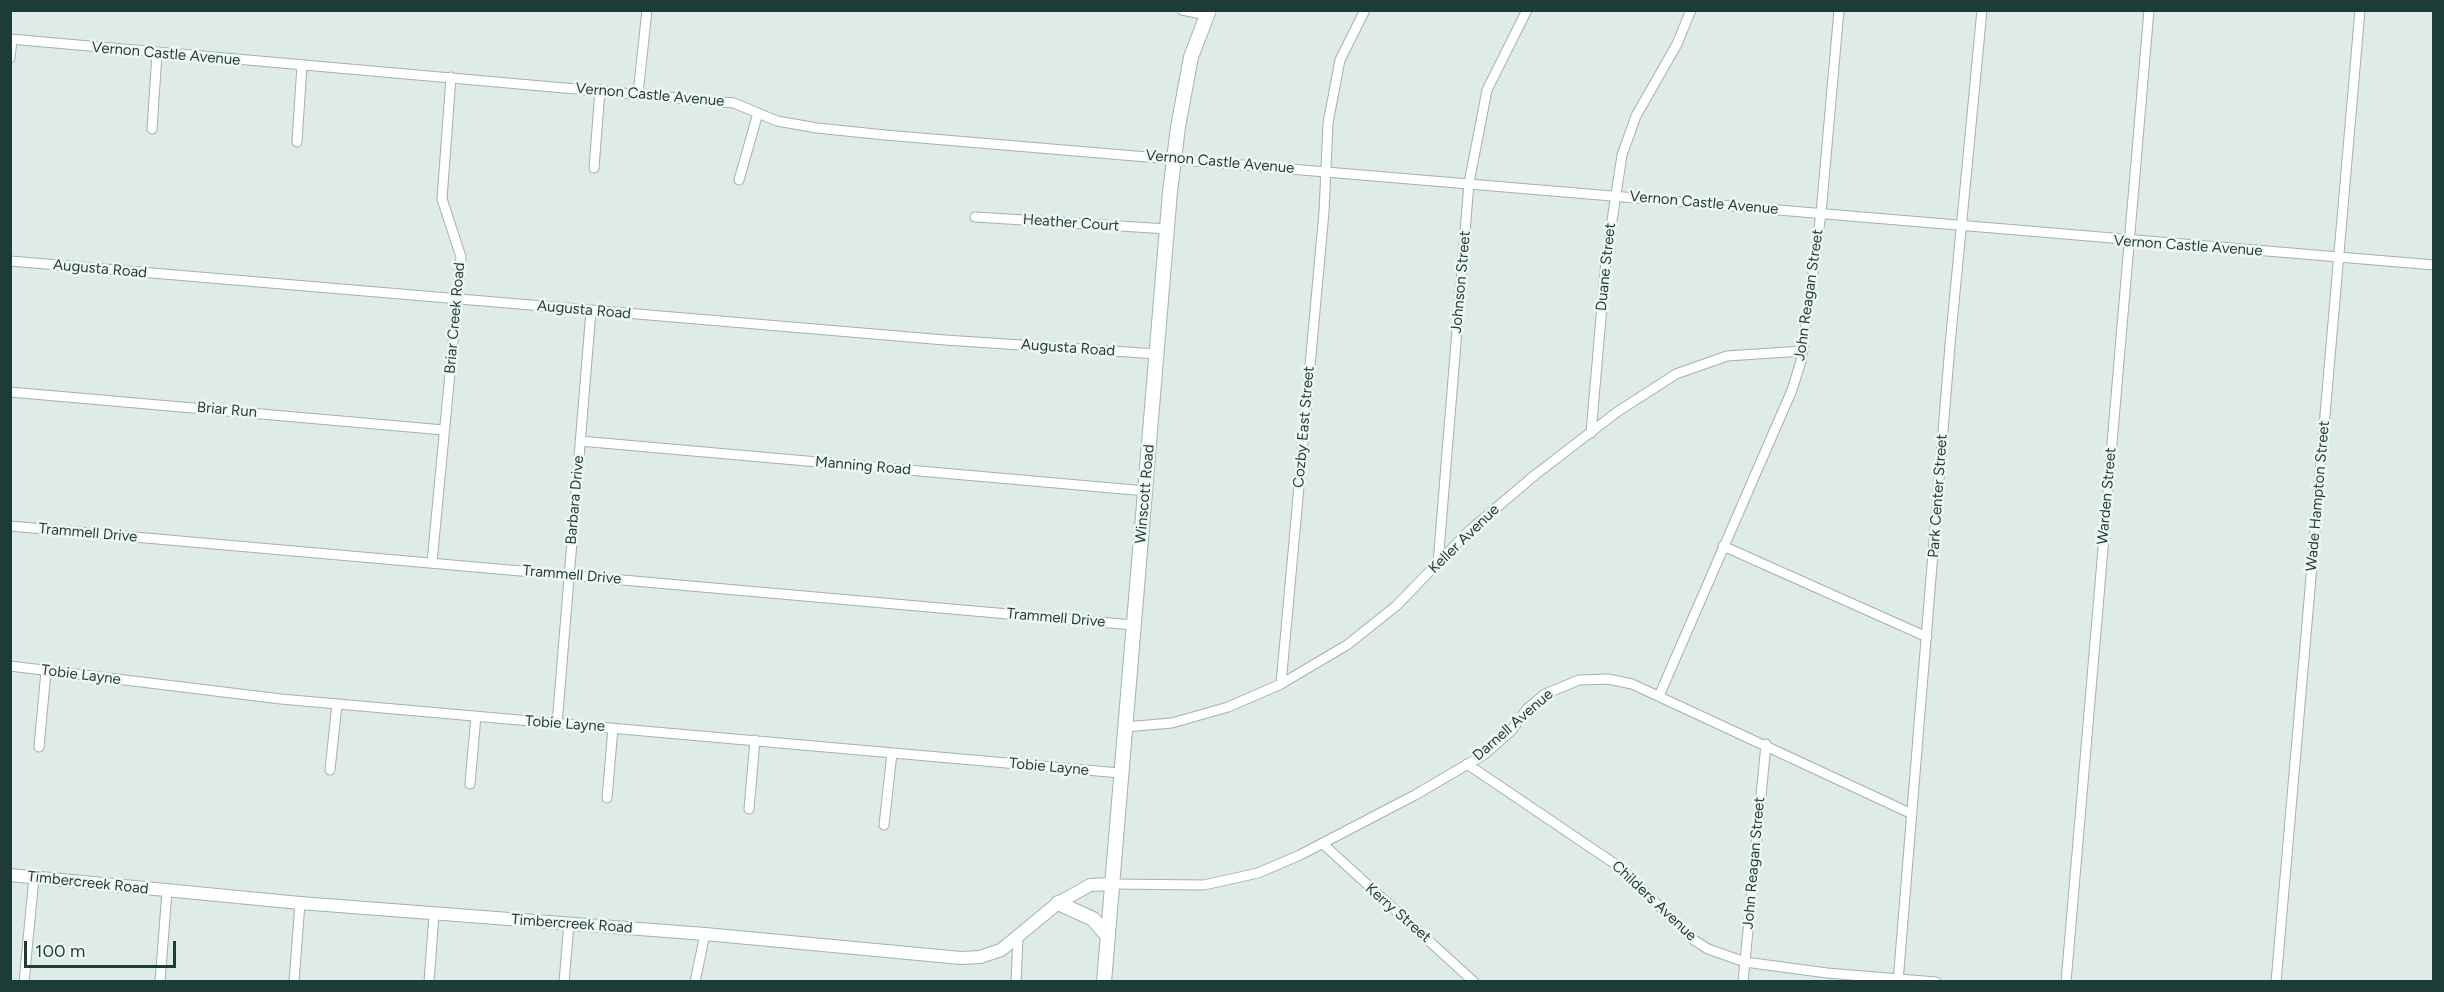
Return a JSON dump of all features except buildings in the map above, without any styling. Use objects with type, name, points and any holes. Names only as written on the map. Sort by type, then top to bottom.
[{"type":"main road","name":"Winscott Road","points":[[1104,981],[1174,159],[1191,57],[1208,13]]},
{"type":"main road","points":[[1058,903],[1093,919],[1108,936]]},
{"type":"street","points":[[638,94],[646,10]]},
{"type":"street","points":[[1182,10],[1208,13]]},
{"type":"street","name":"Cozby East Street","points":[[1281,684],[1326,171],[1328,123],[1340,60],[1365,10]]},
{"type":"street","name":"Johnson Street","points":[[1438,563],[1469,183],[1487,90],[1527,10]]},
{"type":"street","name":"Duane Street","points":[[1591,433],[1614,195],[1622,155],[1636,116],[1677,44],[1690,10]]},
{"type":"street","name":"John Reagan Street","points":[[1659,696],[1792,390],[1803,351],[1821,213],[1839,10]]},
{"type":"street","name":"Park Center Street","points":[[1899,980],[1950,345],[1982,10]]},
{"type":"street","name":"Warden Street","points":[[2066,981],[2127,241],[2149,10]]},
{"type":"street","name":"Wade Hampton Street","points":[[2276,981],[2360,10]]},
{"type":"street","points":[[10,58],[11,40]]},
{"type":"street","name":"Vernon Castle Avenue","points":[[11,40],[734,103],[777,121],[817,128],[2127,241],[2433,265]]},
{"type":"street","points":[[152,129],[158,54]]},
{"type":"street","points":[[297,142],[302,65]]},
{"type":"street","name":"Briar Creek Road","points":[[432,562],[461,257],[442,199],[451,77]]},
{"type":"street","points":[[594,168],[600,90]]},
{"type":"street","points":[[739,180],[758,113]]},
{"type":"street","name":"Heather Court","points":[[975,217],[1168,229]]},
{"type":"street","name":"Augusta Road","points":[[10,261],[591,311],[1158,354]]},
{"type":"street","name":"Barbara Drive","points":[[557,724],[591,311]]},
{"type":"street","name":"Keller Avenue","points":[[1124,727],[1172,723],[1200,717],[1281,684],[1347,645],[1396,606],[1469,531],[1591,433],[1652,388],[1693,367],[1742,354],[1803,351]]},
{"type":"street","name":"Briar Run","points":[[10,392],[444,430]]},
{"type":"street","name":"Manning Road","points":[[580,441],[1146,491]]},
{"type":"street","name":"Trammell Drive","points":[[10,526],[1133,625]]},
{"type":"street","points":[[1723,546],[1927,637]]},
{"type":"street","name":"Tobie Layne","points":[[10,666],[337,704],[1120,773]]},
{"type":"street","points":[[39,747],[46,670]]},
{"type":"street","name":"Darnell Avenue","points":[[1112,884],[1204,885],[1258,873],[1323,844],[1485,754],[1511,731],[1527,709],[1545,693],[1580,680],[1608,679],[1632,684],[1766,744],[1912,814]]},
{"type":"street","points":[[330,770],[337,704]]},
{"type":"street","points":[[470,784],[476,716]]},
{"type":"street","points":[[608,798],[614,728]]},
{"type":"street","points":[[749,809],[755,740]]},
{"type":"street","name":"John Reagan Street","points":[[1743,981],[1766,744]]},
{"type":"street","points":[[884,825],[892,753]]},
{"type":"street","name":"Childers Avenue","points":[[1467,764],[1618,866],[1694,940],[1719,954],[1745,962],[1827,973],[1936,981]]},
{"type":"street","name":"Kerry Street","points":[[1323,844],[1474,981]]},
{"type":"street","name":"Timbercreek Road","points":[[10,875],[300,903],[705,934],[961,958],[980,957],[1001,950],[1058,903],[1090,885],[1112,884]]},
{"type":"street","points":[[24,981],[34,877]]},
{"type":"street","points":[[160,981],[166,891]]},
{"type":"street","points":[[294,981],[300,903]]},
{"type":"street","points":[[429,981],[434,914]]},
{"type":"street","points":[[564,981],[569,923]]},
{"type":"street","points":[[694,981],[705,934]]},
{"type":"street","points":[[1016,981],[1018,938]]}]
